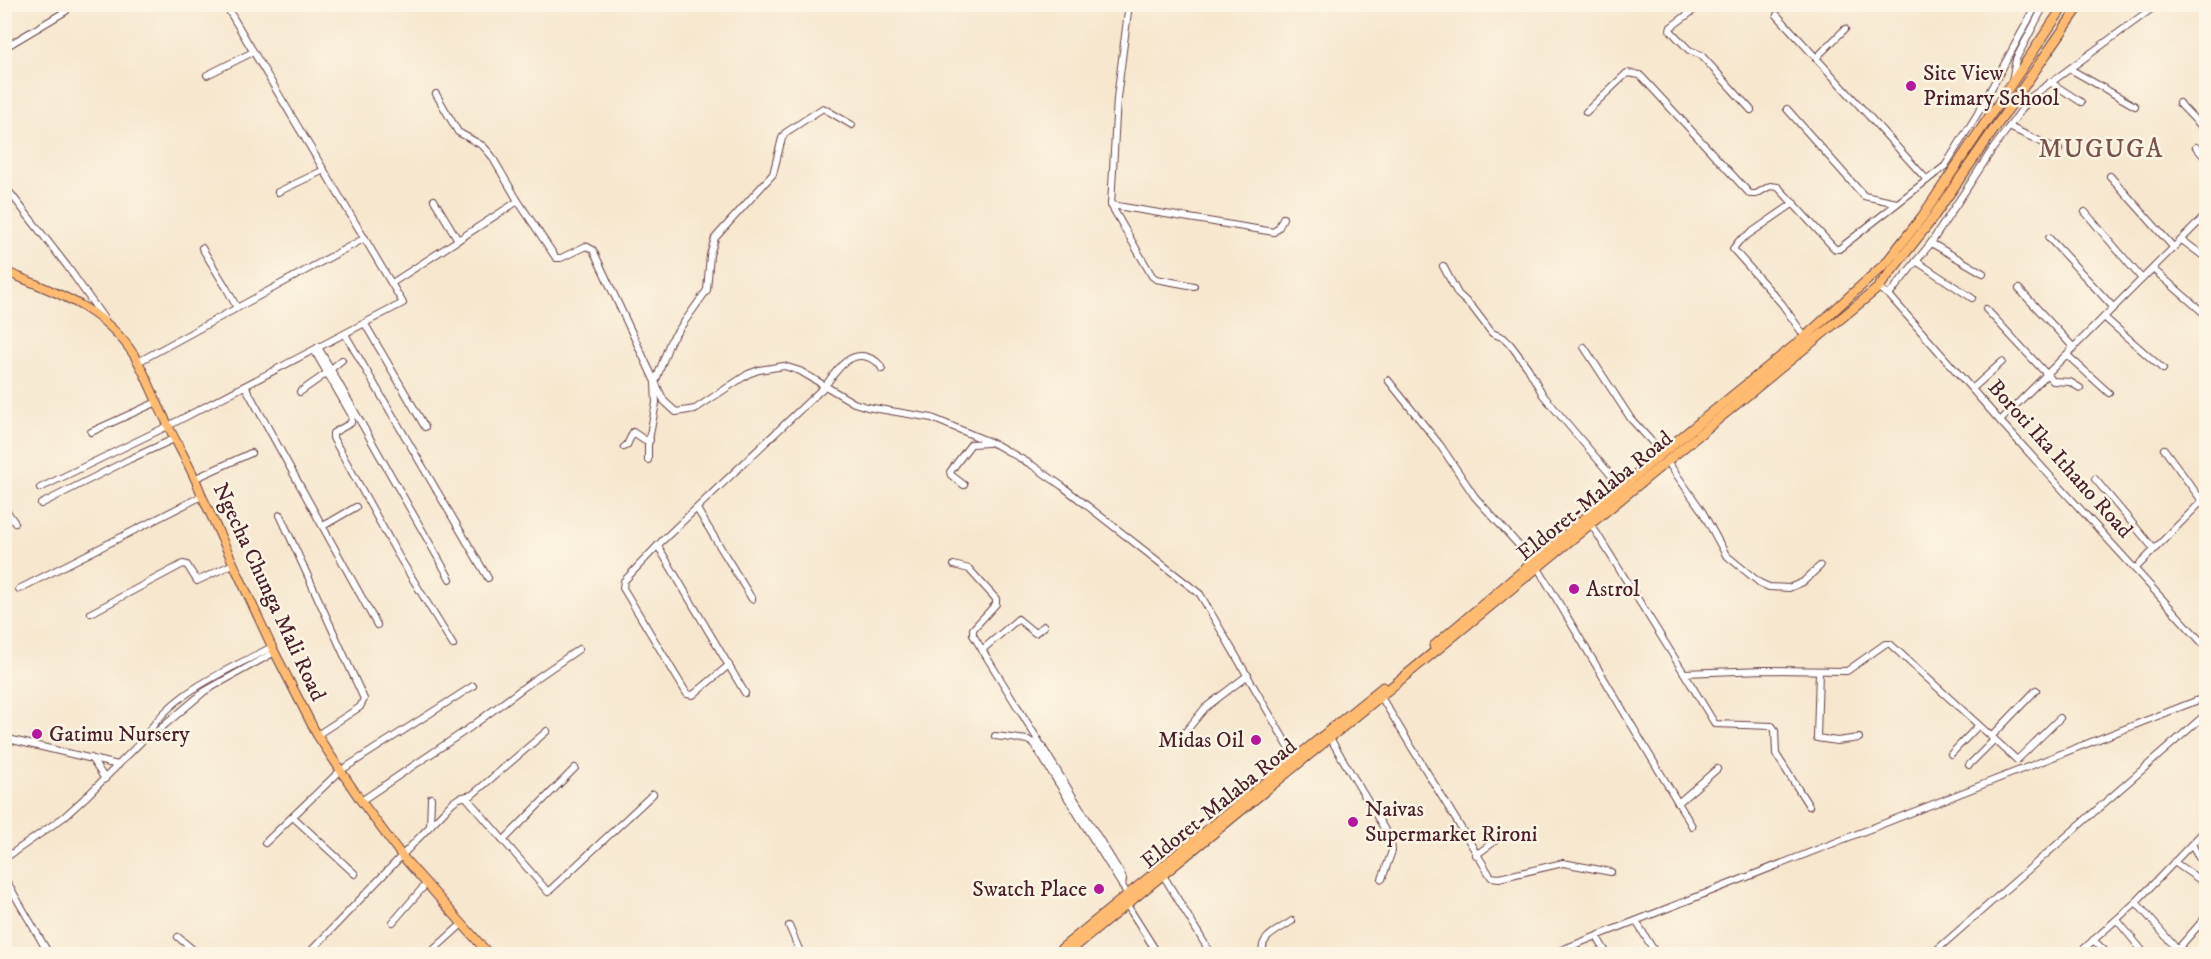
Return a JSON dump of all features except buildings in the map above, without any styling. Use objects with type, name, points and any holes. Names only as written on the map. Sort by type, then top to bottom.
[{"type":"highway","name":"Eldoret-Malaba Road","points":[[1066,954],[1295,758],[1536,564],[1592,524],[1665,457],[1852,296],[1905,241],[2066,4]]},
{"type":"highway","name":"Eldoret-Malaba Road","points":[[1055,954],[1163,875],[1381,697],[1622,487],[1665,457],[1878,288],[1935,215],[2081,4]]},
{"type":"main road","name":"Ngecha Chunga Mali Road","points":[[4,271],[72,299],[107,323],[122,339],[138,362],[174,439],[196,478],[233,564],[317,735],[361,801],[402,856],[489,954]]},
{"type":"street","points":[[40,488],[168,426],[401,306],[403,302],[225,4]]},
{"type":"street","points":[[1129,4],[1117,98],[1111,205],[1152,276],[1156,279],[1194,286]]},
{"type":"street","points":[[1702,4],[1670,30],[1689,50],[1701,55],[1751,110]]},
{"type":"street","points":[[1586,112],[1627,73],[1640,75],[1750,194],[1776,186],[1837,250],[1945,166],[1978,113],[2037,4]]},
{"type":"street","points":[[2012,84],[2016,59],[2045,4]]},
{"type":"street","points":[[1878,288],[1889,294],[1931,243],[2031,97],[2158,4]]},
{"type":"street","points":[[4,48],[66,11]]},
{"type":"street","points":[[1777,15],[1927,180]]},
{"type":"street","points":[[1816,58],[1845,29]]},
{"type":"street","points":[[207,75],[253,52]]},
{"type":"street","points":[[2070,69],[2135,106]]},
{"type":"street","points":[[2050,82],[2081,102]]},
{"type":"street","points":[[436,94],[458,132],[483,146],[491,155],[556,258],[561,258],[586,246],[593,250],[655,383],[671,409],[682,412],[695,409],[748,374],[784,366],[793,368],[854,403],[932,417],[992,443],[1032,465],[1190,585],[1207,603],[1295,758]]},
{"type":"street","points":[[2179,103],[2206,131]]},
{"type":"street","points":[[648,460],[656,403],[655,383],[670,342],[707,290],[714,238],[773,174],[783,135],[823,108],[852,125]]},
{"type":"street","points":[[1787,109],[1864,196],[1897,203]]},
{"type":"street","points":[[2009,127],[2059,150]]},
{"type":"street","points":[[2196,147],[2206,159]]},
{"type":"street","points":[[278,192],[324,170]]},
{"type":"street","points":[[2110,176],[2174,248]]},
{"type":"street","points":[[4,185],[67,266],[107,323]]},
{"type":"street","points":[[434,200],[458,240]]},
{"type":"street","points":[[392,283],[518,201]]},
{"type":"street","points":[[1794,203],[1739,241],[1734,249],[1782,304],[1805,337]]},
{"type":"street","points":[[1111,205],[1274,232],[1279,227],[1282,218]]},
{"type":"street","points":[[2085,212],[2142,279]]},
{"type":"street","points":[[2000,420],[2206,215]]},
{"type":"street","points":[[138,362],[365,238]]},
{"type":"street","points":[[2049,238],[2114,308]]},
{"type":"street","points":[[2182,240],[2206,258]]},
{"type":"street","points":[[1931,243],[1983,273]]},
{"type":"street","points":[[202,248],[237,308]]},
{"type":"street","points":[[1916,261],[1972,298]]},
{"type":"street","points":[[1443,266],[1458,294],[1473,308],[1491,333],[1504,338],[1510,344],[1528,368],[1540,391],[1622,487]]},
{"type":"street","points":[[2153,269],[2206,315]]},
{"type":"street","points":[[2019,289],[2074,348]]},
{"type":"street","name":"Boroti Ika Ithano Road","points":[[1889,294],[2206,647]]},
{"type":"street","points":[[1986,309],[2053,381],[2070,382],[2079,388]]},
{"type":"street","points":[[2104,317],[2163,369]]},
{"type":"street","points":[[364,324],[426,427]]},
{"type":"street","points":[[345,334],[488,578]]},
{"type":"street","points":[[1584,347],[1631,419],[1665,457],[1702,511],[1726,555],[1760,583],[1769,587],[1789,588],[1803,582],[1820,566]]},
{"type":"street","points":[[316,349],[450,579]]},
{"type":"street","points":[[729,665],[693,695],[687,694],[623,588],[624,580],[825,386],[846,362],[859,355],[876,360],[882,369]]},
{"type":"street","points":[[2067,355],[2109,393]]},
{"type":"street","points":[[300,392],[342,360]]},
{"type":"street","points":[[1972,389],[2002,362]]},
{"type":"street","points":[[329,371],[352,421],[333,433],[333,438],[398,555],[453,645]]},
{"type":"street","points":[[1388,380],[1440,445],[1475,497],[1536,564],[1692,826]]},
{"type":"street","points":[[245,386],[377,625]]},
{"type":"street","points":[[92,432],[157,402]]},
{"type":"street","points":[[624,447],[633,432],[645,440],[650,440]]},
{"type":"street","points":[[41,504],[174,439]]},
{"type":"street","points":[[963,485],[950,472],[971,444],[992,443]]},
{"type":"street","points":[[2134,568],[2204,500],[2164,449]]},
{"type":"street","points":[[196,478],[251,453]]},
{"type":"street","points":[[2095,479],[2154,549]]},
{"type":"street","points":[[19,589],[202,496]]},
{"type":"street","points":[[4,507],[15,523]]},
{"type":"street","points":[[323,526],[356,507]]},
{"type":"street","points":[[697,509],[752,599]]},
{"type":"street","points":[[280,515],[364,699],[360,707],[317,735]]},
{"type":"street","points":[[1592,524],[1715,724],[1773,726],[1776,754],[1809,806]]},
{"type":"street","points":[[658,546],[745,693]]},
{"type":"street","points":[[91,614],[183,564],[188,565],[197,581],[233,564]]},
{"type":"street","points":[[954,565],[969,569],[997,601],[973,631],[973,635],[1121,874],[1122,886]]},
{"type":"street","points":[[982,650],[1018,619],[1035,633],[1044,627]]},
{"type":"street","points":[[1684,673],[1850,670],[1883,646],[1890,644],[2014,759],[2018,760],[2060,718]]},
{"type":"street","points":[[144,740],[154,721],[187,693],[274,649]]},
{"type":"street","points":[[4,859],[64,817],[144,740],[205,691],[274,649]]},
{"type":"street","points":[[361,801],[468,729],[531,681],[579,649]]},
{"type":"street","points":[[1819,671],[1817,738],[1837,741],[1859,738]]},
{"type":"street","points":[[1182,736],[1205,708],[1248,675]]},
{"type":"street","points":[[265,843],[340,771],[473,686]]},
{"type":"street","points":[[1969,765],[2036,690]]},
{"type":"street","points":[[1381,697],[1489,876],[1494,878],[1563,862],[1611,872]]},
{"type":"street","points":[[1551,954],[2206,697]]},
{"type":"street","points":[[1932,954],[2206,714]]},
{"type":"street","points":[[1951,754],[1978,726]]},
{"type":"street","points":[[308,954],[456,800],[472,795],[547,731]]},
{"type":"street","points":[[995,736],[1028,740],[1034,744],[1122,886],[1127,900],[1158,954]]},
{"type":"street","points":[[4,738],[118,765]]},
{"type":"street","points":[[1330,738],[1391,840],[1392,851],[1382,879]]},
{"type":"street","points":[[91,758],[105,779]]},
{"type":"street","points":[[503,841],[575,768]]},
{"type":"street","points":[[1678,803],[1717,769]]},
{"type":"street","points":[[466,797],[548,892],[653,794]]},
{"type":"street","points":[[430,827],[431,798]]},
{"type":"street","points":[[293,817],[355,874]]},
{"type":"street","points":[[2078,954],[2136,903],[2206,829]]},
{"type":"street","points":[[1476,855],[1495,841]]},
{"type":"street","points":[[2192,844],[2206,872]]},
{"type":"street","points":[[2174,862],[2206,884]]},
{"type":"street","points":[[1163,875],[1211,954]]},
{"type":"street","points":[[4,877],[49,954]]},
{"type":"street","points":[[393,922],[426,884]]},
{"type":"street","points":[[2136,903],[2179,952],[2206,917]]},
{"type":"street","points":[[2117,920],[2145,954]]},
{"type":"street","points":[[1264,954],[1261,947],[1264,941],[1292,921]]},
{"type":"street","points":[[1636,921],[1656,954]]},
{"type":"street","points":[[429,954],[462,924]]},
{"type":"street","points":[[789,927],[801,954]]},
{"type":"street","points":[[178,937],[198,954]]},
{"type":"street","points":[[1597,937],[1607,954]]},
{"type":"street","points":[[2093,940],[2108,954]]},
{"type":"place","name":"Site View Primary School","points":[[1911,86]]},
{"type":"place","name":"Astrol","points":[[1574,589]]},
{"type":"place","name":"Gatimu Nursery","points":[[37,734]]},
{"type":"place","name":"Midas Oil","points":[[1256,740]]},
{"type":"place","name":"Naivas Supermarket Rironi","points":[[1353,822]]},
{"type":"place","name":"Swatch Place","points":[[1099,889]]},
{"type":"district","name":"MUGUGA","points":[[2101,149]]}]
